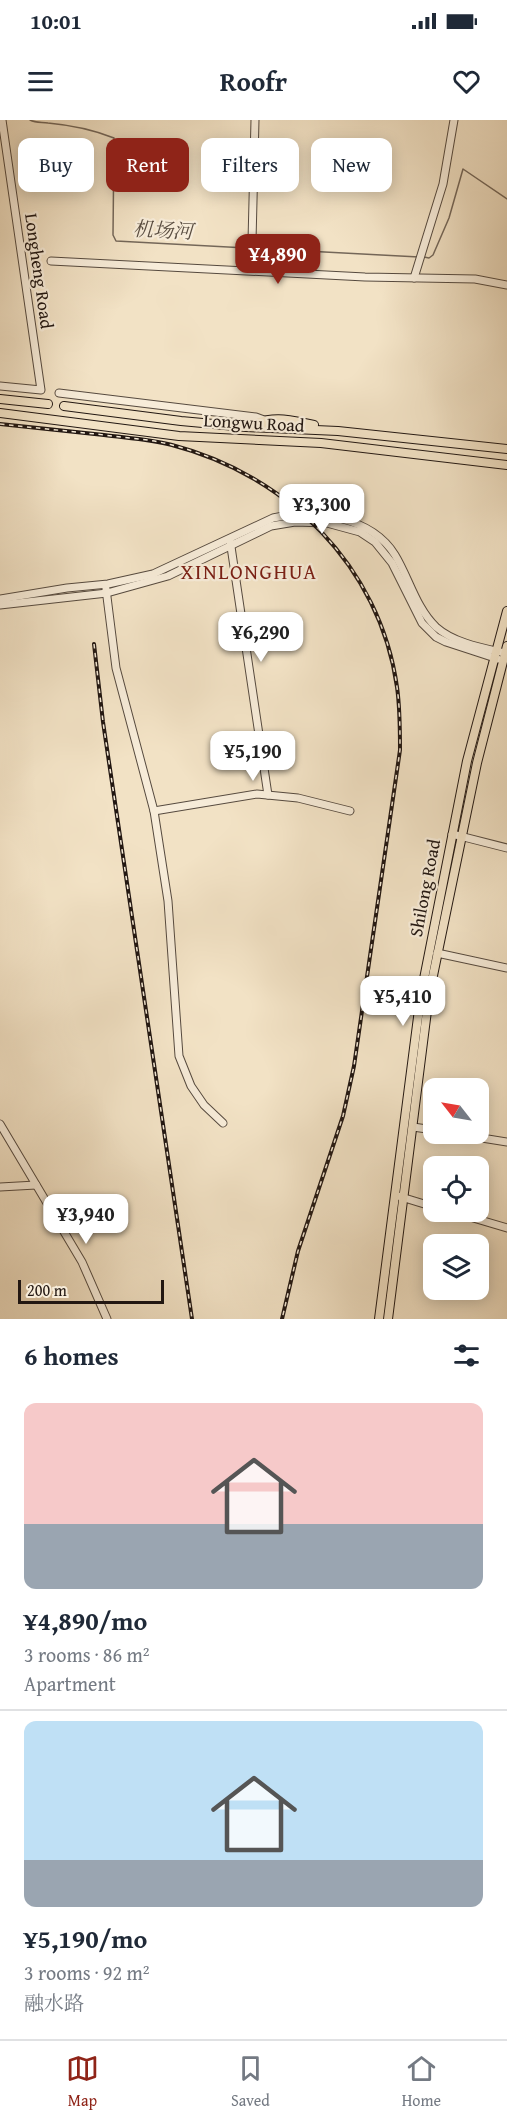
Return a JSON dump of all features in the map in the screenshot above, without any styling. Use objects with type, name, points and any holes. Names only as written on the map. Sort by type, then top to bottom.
[{"type":"main road","points":[[0,399],[48,404]]},
{"type":"main road","name":"Longwu Road","points":[[64,406],[246,427],[338,431],[507,449]]},
{"type":"main road","name":"Longwu Road","points":[[0,413],[179,436],[321,443],[507,465]]},
{"type":"main road","points":[[246,427],[275,418],[338,431]]},
{"type":"main road","name":"Shilong Road","points":[[379,1319],[413,1127],[437,953],[501,654],[507,611]]},
{"type":"main road","name":"Shilong Road","points":[[388,1319],[421,994],[467,761],[501,654]]},
{"type":"street","name":"Longheng Road","points":[[0,386],[41,390],[2,120]]},
{"type":"street","points":[[252,241],[255,120]]},
{"type":"street","points":[[414,278],[443,184],[454,120]]},
{"type":"street","points":[[51,261],[365,278],[475,279],[507,285]]},
{"type":"street","points":[[58,393],[256,417],[264,420]]},
{"type":"street","points":[[0,605],[107,593],[168,576],[266,520],[287,515],[324,516],[345,520],[373,533],[385,542],[394,554],[424,612],[436,627],[456,639],[501,654]]},
{"type":"street","points":[[0,600],[105,584],[153,574],[230,540]]},
{"type":"street","points":[[230,540],[268,795]]},
{"type":"street","points":[[105,584],[116,668],[154,811],[168,901],[179,1056],[191,1086],[204,1105],[223,1123]]},
{"type":"street","points":[[154,811],[257,794],[298,798],[350,811]]},
{"type":"street","points":[[452,834],[507,848]]},
{"type":"street","points":[[437,953],[507,968]]},
{"type":"street","points":[[0,1124],[82,1262],[107,1319]]},
{"type":"street","points":[[413,1127],[423,1128]]},
{"type":"street","points":[[489,1139],[507,1142]]},
{"type":"street","points":[[0,1187],[36,1185]]},
{"type":"street","points":[[399,1197],[423,1203]]},
{"type":"street","points":[[487,1222],[507,1228]]},
{"type":"waterway","name":"机场河","points":[[30,120],[82,128],[114,138],[113,235],[116,241],[419,257]]},
{"type":"waterway","name":"机场河","points":[[424,257],[429,258],[433,255],[449,218],[463,169],[507,199]]},
{"type":"railway","points":[[0,424],[164,443],[214,459],[253,478],[289,503],[321,532],[349,565],[371,602],[387,643],[398,695],[400,750],[354,1066],[343,1116],[298,1251],[282,1319]]},
{"type":"railway","points":[[94,644],[103,722],[192,1319]]},
{"type":"district","name":"XINLONGHUA","points":[[249,572]]}]
